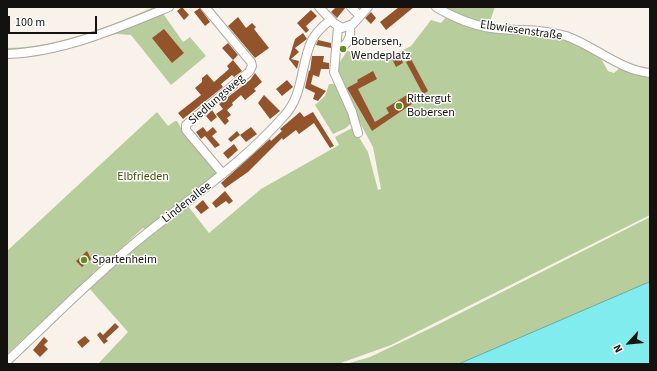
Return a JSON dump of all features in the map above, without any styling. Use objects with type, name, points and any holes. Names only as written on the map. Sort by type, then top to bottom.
[{"type":"street","points":[[7,54],[46,49],[92,36],[169,7]]},
{"type":"street","name":"Siedlungsweg","points":[[205,7],[251,62],[252,66],[249,72],[186,125],[186,130],[223,174]]},
{"type":"street","points":[[319,7],[330,20],[343,27],[350,38],[343,46],[337,46]]},
{"type":"street","points":[[351,7],[360,16]]},
{"type":"street","points":[[358,133],[352,112],[334,72],[337,46],[343,27],[360,16],[368,7]]},
{"type":"street","name":"Elbwiesenstraße","points":[[436,7],[468,23],[485,27],[535,30],[564,36],[593,48],[622,65],[650,73]]},
{"type":"street","name":"Lindenallee","points":[[7,361],[116,258],[223,174],[258,143],[290,109],[298,94],[313,39],[320,29],[330,20]]},
{"type":"green space","points":[[154,7],[162,7],[86,35],[48,44],[7,51],[7,48],[44,44],[82,35]]},
{"type":"green space","points":[[441,7],[495,7],[489,24],[468,20]]},
{"type":"green space","points":[[162,12],[183,42],[190,37],[206,56],[171,85],[131,35],[116,34],[46,54],[7,59],[7,57],[32,55]]},
{"type":"green space","points":[[448,15],[467,24],[563,37],[599,55],[608,71],[614,73],[621,67],[650,75],[650,215],[391,345],[338,364],[98,364],[128,332],[89,288],[118,261],[188,206],[209,233],[261,189],[339,145],[335,137],[352,128],[368,152],[378,190],[381,189],[373,147],[360,123],[338,73],[338,65],[347,51],[385,59],[411,46],[431,20],[441,23]]},
{"type":"green space","points":[[329,84],[337,84],[352,122],[346,128],[333,134],[315,105],[325,96]]},
{"type":"green space","name":"Elbfrieden","points":[[157,112],[168,126],[177,121],[186,137],[218,174],[147,231],[143,228],[97,271],[93,272],[93,274],[7,354],[7,251]]},
{"type":"green space","points":[[650,217],[650,282],[459,364],[346,364],[370,357],[433,327]]},
{"type":"water","points":[[650,282],[650,364],[459,364]]},
{"type":"building","points":[[182,7],[189,15],[184,20],[177,11]]},
{"type":"building","points":[[336,7],[346,7],[337,18],[331,12]]},
{"type":"building","points":[[399,7],[414,7],[386,30],[380,22]]},
{"type":"building","points":[[200,8],[210,22],[205,26],[194,12]]},
{"type":"building","points":[[311,10],[317,16],[306,26],[309,30],[306,33],[297,23]]},
{"type":"building","points":[[371,12],[376,18],[371,24],[365,18]]},
{"type":"building","points":[[238,17],[246,28],[252,23],[256,27],[254,29],[269,48],[255,58],[228,26]]},
{"type":"building","points":[[164,29],[184,53],[172,63],[152,38]]},
{"type":"building","points":[[303,33],[307,39],[295,48],[299,52],[291,59],[299,61],[297,69],[289,59],[295,39]]},
{"type":"building","points":[[318,40],[331,43],[331,48],[316,45]]},
{"type":"building","points":[[228,43],[238,55],[233,60],[222,48]]},
{"type":"building","points":[[400,55],[403,63],[396,67],[392,59]]},
{"type":"building","points":[[312,56],[324,56],[323,62],[329,63],[329,69],[321,69],[319,77],[313,75],[311,84],[326,91],[318,101],[313,99],[315,93],[305,88],[309,70],[310,71]]},
{"type":"building","points":[[411,59],[428,91],[423,94],[406,62]]},
{"type":"building","points":[[233,60],[242,71],[234,77],[232,75],[221,84],[223,87],[183,119],[178,113],[201,95],[195,88],[202,82],[202,78],[207,74],[214,82],[229,69],[227,66]]},
{"type":"building","points":[[373,71],[377,79],[358,89],[375,122],[389,113],[386,108],[407,95],[412,104],[372,131],[347,88],[358,82],[357,80]]},
{"type":"building","points":[[255,73],[262,82],[254,89],[256,91],[245,100],[241,95],[232,103],[233,105],[227,110],[231,115],[227,118],[229,121],[225,125],[216,114],[223,109],[219,104],[250,80]]},
{"type":"building","points":[[287,80],[293,87],[282,96],[276,89]]},
{"type":"building","points":[[264,95],[280,111],[270,119],[258,103]]},
{"type":"building","points":[[212,110],[217,117],[211,122],[206,116]]},
{"type":"building","points":[[300,112],[304,117],[313,112],[334,146],[330,148],[314,123],[299,134],[296,130],[283,140],[282,138],[248,172],[225,188],[221,183],[270,139],[271,141],[282,131],[280,129]]},
{"type":"building","points":[[203,127],[207,132],[213,127],[217,132],[212,136],[220,145],[215,148],[205,136],[201,139],[196,132]]},
{"type":"building","points":[[251,127],[257,134],[246,142],[240,135]]},
{"type":"building","points":[[237,131],[240,135],[231,142],[228,139]]},
{"type":"building","points":[[234,144],[238,150],[228,159],[223,153]]},
{"type":"building","points":[[225,191],[233,201],[229,204],[226,201],[216,208],[212,203]]},
{"type":"building","points":[[203,200],[209,208],[201,214],[195,207]]},
{"type":"building","name":"Spartenheim","points":[[87,251],[91,259],[82,267],[76,261]]},
{"type":"building","points":[[115,323],[119,327],[106,339],[108,341],[104,344],[97,335],[100,332],[103,335]]},
{"type":"building","points":[[85,336],[90,341],[82,348],[77,342]]},
{"type":"building","points":[[44,337],[48,341],[44,345],[48,349],[40,357],[33,350]]},
{"type":"place","name":"Bobersen, Wendeplatz","points":[[343,49]]},
{"type":"place","name":"Rittergut Bobersen","points":[[399,106]]},
{"type":"place","name":"Spartenheim","points":[[84,260]]}]
